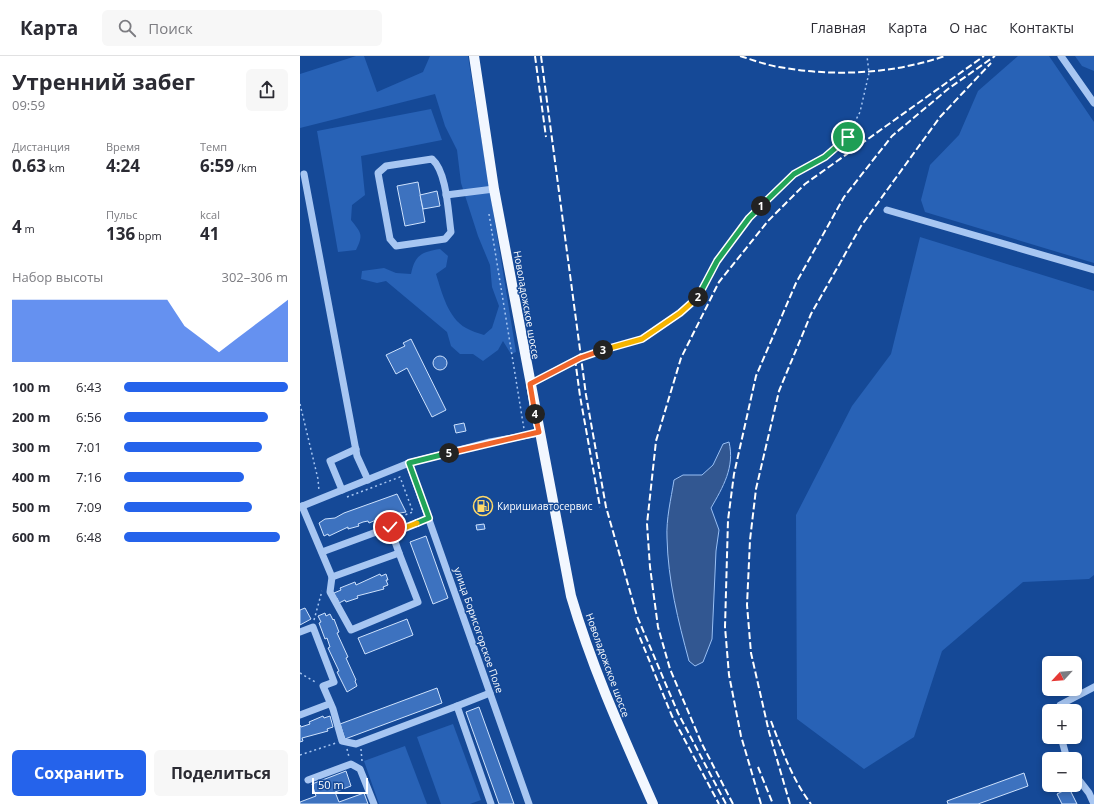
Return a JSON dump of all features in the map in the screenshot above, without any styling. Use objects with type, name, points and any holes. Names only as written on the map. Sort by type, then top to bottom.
[{"type":"main road","name":"Новоладожское шоссе","points":[[474,56],[494,190],[571,596],[583,636],[619,728],[653,804]]},
{"type":"street","points":[[1061,56],[1094,103]]},
{"type":"street","points":[[432,158],[438,164],[446,195],[451,232],[445,239],[396,246],[390,239],[378,173],[386,166],[432,158]]},
{"type":"street","points":[[304,174],[357,456],[368,480]]},
{"type":"street","points":[[446,195],[494,190]]},
{"type":"street","points":[[888,210],[1094,270]]},
{"type":"street","points":[[322,552],[390,527],[418,602],[351,630],[330,592],[332,577],[301,507],[409,463],[539,432]]},
{"type":"street","points":[[342,490],[330,461],[356,449]]},
{"type":"street","name":"улица Борисогорское Поле","points":[[409,463],[529,804]]},
{"type":"street","points":[[392,533],[429,518]]},
{"type":"street","points":[[332,577],[399,553]]},
{"type":"street","points":[[300,632],[313,627],[334,682],[323,686],[329,704],[333,709],[342,741],[358,743],[490,693]]},
{"type":"street","points":[[1062,704],[1094,687]]},
{"type":"street","points":[[300,715],[329,704]]},
{"type":"street","points":[[457,706],[491,804]]},
{"type":"street","points":[[308,780],[351,764],[360,769],[374,804]]},
{"type":"street","points":[[1082,784],[1089,793],[1094,804]]},
{"type":"path","points":[[530,384],[580,358],[616,345],[642,339],[680,313],[699,296],[717,261],[749,218],[794,174],[825,157],[848,137],[860,112],[868,81],[867,56]]},
{"type":"path","points":[[489,213],[525,435]]},
{"type":"path","points":[[300,404],[318,479],[320,499]]},
{"type":"path","points":[[342,498],[400,477],[413,512],[391,520]]},
{"type":"path","points":[[313,627],[315,613],[324,585],[332,577]]},
{"type":"path","points":[[300,673],[323,686]]},
{"type":"path","points":[[300,755],[342,741],[351,764]]},
{"type":"path","points":[[358,743],[362,754],[360,769]]},
{"type":"shaded area","points":[[356,56],[364,56],[377,92],[423,72],[430,56],[468,56],[516,352],[511,354],[503,341],[498,350],[483,361],[473,354],[460,354],[451,346],[447,332],[386,281],[377,283],[361,279],[362,271],[384,268],[396,273],[411,274],[415,262],[420,256],[424,253],[440,249],[448,256],[446,267],[436,274],[446,304],[450,312],[460,324],[470,330],[484,335],[492,328],[499,306],[492,287],[490,265],[478,236],[461,183],[457,150],[445,126],[435,94],[300,128],[300,74]]},
{"type":"shaded area","points":[[1018,56],[1049,56],[1094,122],[1094,263],[925,212],[921,200],[930,165],[959,135],[978,91]]},
{"type":"shaded area","points":[[1075,56],[1094,56],[1094,71],[1082,66]]},
{"type":"shaded area","points":[[431,109],[442,140],[361,156],[365,195],[352,205],[351,220],[359,231],[361,237],[356,250],[338,252],[317,131]]},
{"type":"shaded area","points":[[920,237],[1094,291],[1094,575],[1089,579],[1023,582],[942,651],[914,737],[864,769],[797,719],[796,515],[852,406],[891,354]]},
{"type":"shaded area","points":[[729,442],[730,460],[727,476],[711,508],[719,530],[716,551],[712,639],[703,662],[695,666],[689,661],[677,615],[669,570],[667,524],[669,509],[674,480],[683,475],[702,475],[713,465],[723,444]]},
{"type":"shaded area","points":[[453,724],[481,800],[470,804],[441,804],[417,737]]},
{"type":"shaded area","points":[[405,746],[427,804],[379,804],[364,761]]},
{"type":"building","points":[[418,182],[425,222],[405,226],[397,186]]},
{"type":"building","points":[[437,191],[440,206],[423,209],[420,195]]},
{"type":"building","points":[[411,339],[446,410],[432,417],[407,368],[396,374],[386,355],[405,346],[403,343]]},
{"type":"building","points":[[440,356],[445,358],[447,363],[445,368],[440,370],[435,368],[433,363],[435,358]]},
{"type":"building","points":[[464,423],[466,431],[456,433],[454,425]]},
{"type":"building","points":[[397,494],[406,512],[388,515],[369,523],[368,521],[363,522],[358,524],[359,526],[348,529],[348,527],[329,536],[328,534],[324,536],[319,523],[325,519],[335,518],[344,513]]},
{"type":"building","points":[[484,524],[485,529],[477,530],[476,525]]},
{"type":"building","points":[[426,536],[448,598],[433,604],[410,542]]},
{"type":"building","points":[[380,574],[381,576],[386,574],[388,580],[386,580],[388,585],[383,587],[384,589],[357,596],[358,598],[346,602],[345,600],[339,603],[337,598],[336,599],[334,593],[341,590],[340,588],[355,582],[356,585]]},
{"type":"building","points":[[305,608],[311,619],[300,625],[300,610]]},
{"type":"building","points":[[325,613],[326,616],[330,614],[333,620],[334,619],[339,632],[337,633],[348,657],[346,658],[356,680],[357,686],[347,692],[337,672],[339,671],[328,648],[330,647],[327,638],[325,639],[319,623],[321,622],[318,616]]},
{"type":"building","points":[[407,619],[413,635],[365,654],[358,638]]},
{"type":"building","points":[[437,688],[442,703],[345,739],[340,724]]},
{"type":"building","points":[[479,707],[514,804],[499,804],[466,712]]},
{"type":"building","points":[[323,716],[324,718],[330,716],[333,727],[327,729],[328,731],[302,738],[303,741],[300,742],[300,725],[301,727],[310,724],[309,722]]},
{"type":"building","points":[[346,771],[351,786],[335,792],[339,802],[364,793],[368,804],[300,804],[300,802],[316,796],[312,784]]},
{"type":"building","points":[[1024,773],[1028,786],[978,804],[948,804],[947,801]]},
{"type":"building","points":[[1061,792],[1071,792],[1077,804],[1062,804],[1057,794]]},
{"type":"railway","points":[[535,56],[546,137]]},
{"type":"railway","points":[[541,56],[586,395],[606,507],[637,616],[678,713],[726,804]]},
{"type":"railway","points":[[740,56],[779,67],[842,73],[904,67],[945,56]]},
{"type":"railway","points":[[733,804],[702,744],[670,669],[658,627],[650,567],[647,524],[656,441],[681,358],[719,282],[768,221],[805,184],[984,56]]},
{"type":"railway","points":[[761,804],[741,736],[729,675],[725,627],[728,520],[734,474],[756,376],[796,283],[844,197],[892,136],[948,89],[995,56]]},
{"type":"railway","points":[[790,804],[769,732],[751,653],[747,605],[750,540],[756,489],[779,391],[811,314],[861,226],[940,117],[991,63]]},
{"type":"railway","points":[[575,359],[580,396],[600,507]]},
{"type":"railway","points":[[636,628],[672,716],[719,804]]},
{"type":"railway","points":[[771,721],[783,753],[798,785],[811,804]]},
{"type":"railway","points":[[758,767],[773,804]]},
{"type":"place","name":"Киришиавтосервис","points":[[483,506]]},
{"type":"route","points":[[390,527],[392,533],[429,518],[409,463],[490,442],[539,432],[530,384],[575,362],[580,358],[616,345],[642,339],[680,313],[699,296],[717,261],[749,218],[794,174],[825,157],[848,137]]}]
